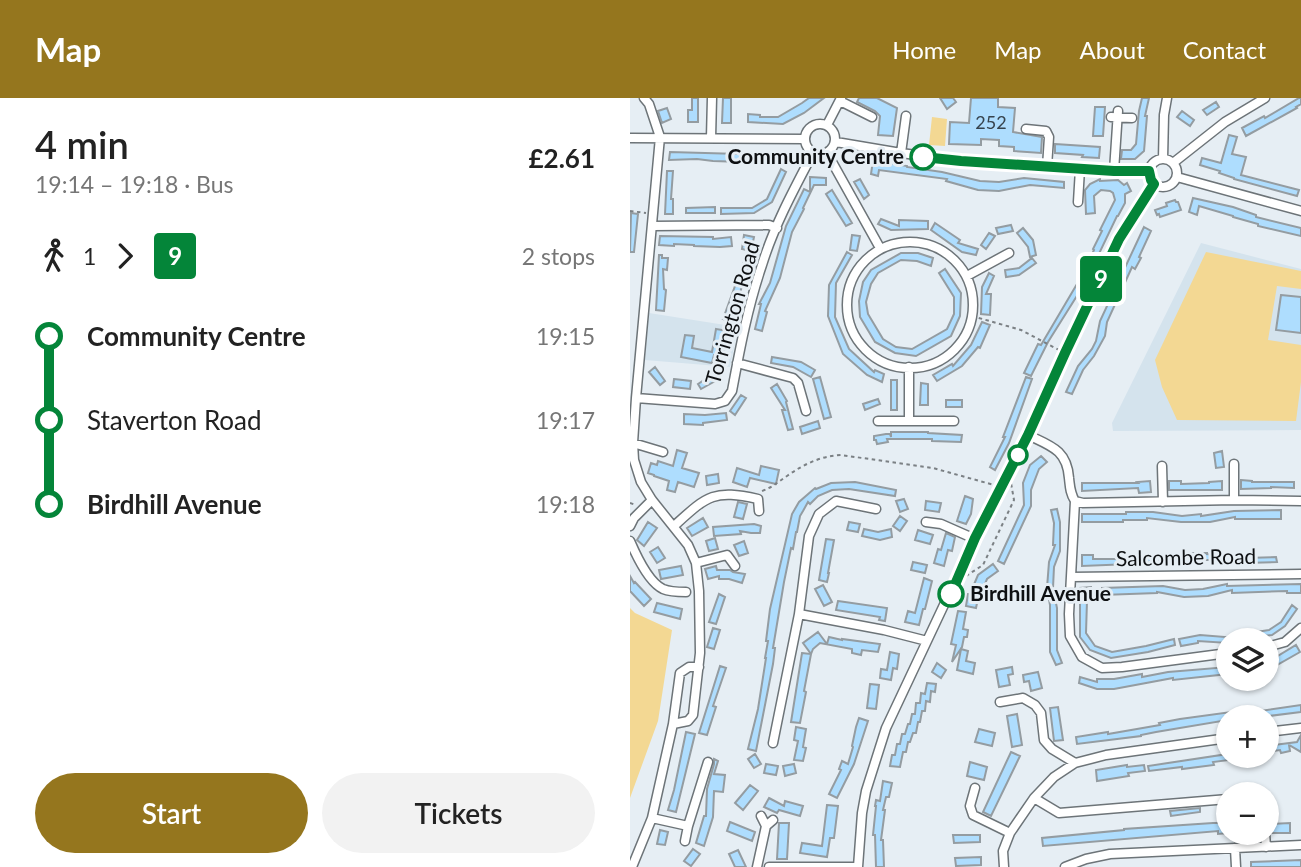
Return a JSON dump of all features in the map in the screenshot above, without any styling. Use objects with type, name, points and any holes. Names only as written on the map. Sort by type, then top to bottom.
[{"type":"street","points":[[644,98],[649,104],[660,137],[636,398],[634,460],[641,482],[652,500],[688,545],[696,563],[699,591],[699,667],[693,715],[688,721],[673,724]]},
{"type":"street","points":[[711,138],[712,98]]},
{"type":"street","points":[[1163,159],[1167,98]]},
{"type":"street","points":[[1173,163],[1225,122],[1265,98]]},
{"type":"street","points":[[827,125],[840,99],[872,117]]},
{"type":"street","points":[[1114,171],[1116,115],[1132,118]]},
{"type":"street","points":[[901,153],[906,116]]},
{"type":"street","points":[[817,124],[827,125],[834,132],[836,142],[827,153],[820,155],[807,147],[805,139],[808,129],[817,124]]},
{"type":"street","points":[[1027,130],[1046,131],[1049,137],[1047,167]]},
{"type":"street","points":[[630,138],[805,139]]},
{"type":"street","points":[[1105,140],[1115,142]]},
{"type":"street","points":[[836,142],[961,161],[1149,171]]},
{"type":"street","name":"Torrington Road","points":[[636,398],[715,404],[725,401],[732,391],[762,262],[813,153]]},
{"type":"street","points":[[827,153],[880,248]]},
{"type":"street","points":[[1163,159],[1173,163],[1177,177],[1175,182],[1167,187],[1158,187],[1151,180],[1149,171],[1154,162],[1163,159]]},
{"type":"street","points":[[1078,202],[1080,169]]},
{"type":"street","points":[[1177,177],[1301,211]]},
{"type":"street","points":[[769,867],[858,867],[866,791],[886,728],[975,538],[1028,435],[1119,239],[1154,184]]},
{"type":"street","points":[[653,226],[769,225],[777,228]]},
{"type":"street","points":[[904,242],[929,244],[958,264],[967,275],[972,296],[969,327],[952,351],[942,359],[927,366],[909,368],[890,365],[872,355],[857,340],[849,321],[846,301],[850,283],[862,263],[880,248],[904,242]]},
{"type":"street","points":[[967,275],[1009,253]]},
{"type":"street","points":[[737,363],[793,378],[798,383],[806,411]]},
{"type":"street","points":[[909,368],[909,421]]},
{"type":"street","points":[[878,421],[954,421]]},
{"type":"street","points":[[1028,435],[1052,446],[1062,454],[1068,465],[1070,494],[1074,501],[1070,636],[1083,657],[1102,668],[1216,655]]},
{"type":"street","points":[[633,443],[663,452]]},
{"type":"street","points":[[1234,464],[1234,500]]},
{"type":"street","points":[[1162,466],[1163,502]]},
{"type":"street","points":[[674,526],[701,502],[715,495],[760,495],[759,511]]},
{"type":"street","points":[[630,526],[634,518],[652,500]]},
{"type":"street","points":[[773,743],[799,614],[809,536],[819,514],[836,501],[876,509]]},
{"type":"street","points":[[1074,501],[1301,501]]},
{"type":"street","points":[[926,522],[941,524],[975,538]]},
{"type":"street","points":[[630,541],[648,576],[661,589],[676,593],[686,592]]},
{"type":"street","points":[[696,563],[727,551],[735,566]]},
{"type":"street","name":"Salcombe Road","points":[[1071,577],[1301,574]]},
{"type":"street","points":[[799,614],[927,641]]},
{"type":"street","points":[[1279,644],[1301,628]]},
{"type":"street","points":[[632,867],[652,818],[673,724],[680,673],[689,667],[699,667]]},
{"type":"street","points":[[1000,702],[1023,698],[1035,705],[1041,713],[1044,740],[1075,764]]},
{"type":"street","points":[[1279,730],[1301,727]]},
{"type":"street","points":[[1004,867],[1003,851],[1010,834],[1034,798],[1055,777],[1075,764],[1106,755],[1216,740]]},
{"type":"street","points":[[685,841],[708,762]]},
{"type":"street","points":[[975,788],[970,806],[973,815],[1010,834]]},
{"type":"street","points":[[1034,798],[1059,813],[1216,800]]},
{"type":"street","points":[[757,867],[769,823],[761,816]]},
{"type":"street","points":[[652,818],[688,826]]},
{"type":"street","points":[[1065,867],[1110,854],[1301,845]]},
{"type":"street","points":[[1235,848],[1236,867]]},
{"type":"path","points":[[630,211],[654,214]]},
{"type":"path","points":[[972,316],[1021,330],[1065,353]]},
{"type":"path","points":[[760,495],[800,467],[826,456],[841,455],[933,468],[1002,487]]},
{"type":"path","points":[[956,582],[983,565],[1014,500],[1010,472]]},
{"type":"shaded area","points":[[932,117],[947,119],[945,146],[929,145]]},
{"type":"shaded area","points":[[1201,243],[1301,269],[1301,430],[1113,431],[1112,423]]},
{"type":"shaded area","points":[[1206,252],[1301,271],[1301,289],[1277,286],[1268,340],[1301,345],[1301,382],[1296,421],[1177,420],[1162,387],[1155,360]]},
{"type":"shaded area","points":[[649,313],[738,327],[730,367],[645,360]]},
{"type":"shaded area","points":[[630,608],[635,613],[672,630],[658,721],[630,798]]},
{"type":"building","points":[[692,98],[698,98],[698,122],[688,122]]},
{"type":"building","points":[[723,98],[731,98],[731,123],[722,123]]},
{"type":"building","points":[[809,98],[824,98],[783,124],[748,122],[748,114],[778,117]]},
{"type":"building","points":[[859,98],[877,98],[897,108],[893,136],[878,135],[880,116],[857,102]]},
{"type":"building","points":[[940,98],[953,98],[956,102],[947,109]]},
{"type":"building","points":[[971,98],[998,98],[998,107],[1015,108],[1013,132],[1042,137],[1041,153],[1014,151],[1014,147],[999,146],[999,140],[981,139],[981,145],[949,144],[950,122],[969,123]]},
{"type":"building","points":[[1142,98],[1149,98],[1145,116],[1144,151],[1135,159],[1121,159],[1122,150],[1131,150],[1136,144]]},
{"type":"building","points":[[1299,98],[1301,104],[1297,108],[1246,136],[1242,128]]},
{"type":"building","points":[[1216,102],[1219,107],[1207,115],[1203,110]]},
{"type":"building","points":[[1095,107],[1105,107],[1103,136],[1093,136]]},
{"type":"building","points":[[667,108],[671,119],[662,123],[658,111]]},
{"type":"building","points":[[1182,111],[1194,120],[1190,126],[1177,117]]},
{"type":"building","points":[[1229,135],[1237,137],[1232,154],[1246,157],[1241,175],[1299,190],[1297,196],[1234,179],[1200,165],[1202,158],[1221,163]]},
{"type":"building","points":[[1055,144],[1100,147],[1099,158],[1055,153]]},
{"type":"building","points":[[670,152],[773,152],[773,160],[669,160]]},
{"type":"building","points":[[873,160],[980,181],[999,182],[1024,178],[1064,182],[1064,188],[1030,185],[999,191],[978,190],[946,181],[947,179],[879,170],[878,176],[871,174]]},
{"type":"building","points":[[781,169],[786,172],[772,202],[754,213],[721,214],[721,208],[752,208],[767,199]]},
{"type":"building","points":[[667,171],[673,171],[673,214],[665,214]]},
{"type":"building","points":[[810,177],[826,178],[826,185],[814,185],[792,232],[780,278],[765,311],[767,312],[762,331],[755,329],[759,304],[770,283],[786,226],[804,189],[810,192]]},
{"type":"building","points":[[860,179],[869,195],[864,199],[854,182]]},
{"type":"building","points":[[1100,179],[1118,180],[1124,185],[1127,183],[1131,191],[1125,194],[1125,203],[1085,283],[1048,342],[1031,376],[1024,373],[1038,344],[1041,345],[1078,284],[1115,200],[1113,193],[1101,190],[1094,196],[1095,213],[1086,214],[1085,190]]},
{"type":"building","points":[[832,190],[852,223],[846,226],[826,194]]},
{"type":"building","points":[[1193,198],[1301,228],[1301,236],[1258,226],[1199,206],[1197,215],[1189,212]]},
{"type":"building","points":[[1175,200],[1181,210],[1160,217],[1157,215],[1155,210]]},
{"type":"building","points":[[715,207],[715,213],[686,213],[686,208]]},
{"type":"building","points":[[631,213],[638,214],[634,252],[630,252]]},
{"type":"building","points":[[881,219],[899,226],[899,220],[928,221],[928,229],[891,230],[878,224]]},
{"type":"building","points":[[935,223],[960,240],[958,243],[978,249],[976,255],[962,252],[931,230]]},
{"type":"building","points":[[1011,225],[1013,231],[998,234],[996,228]]},
{"type":"building","points":[[1144,227],[1151,231],[1139,257],[1141,258],[1135,269],[1132,267],[1107,322],[1105,336],[1083,370],[1072,394],[1066,392],[1078,366],[1096,341],[1100,321]]},
{"type":"building","points":[[1023,228],[1033,240],[1036,255],[1030,257],[1028,247],[1017,233]]},
{"type":"building","points":[[989,233],[995,236],[986,249],[981,245]]},
{"type":"building","points":[[744,235],[754,237],[751,251],[742,249]]},
{"type":"building","points":[[852,235],[860,236],[857,251],[850,250]]},
{"type":"building","points":[[660,236],[713,239],[731,237],[732,246],[659,245]]},
{"type":"building","points":[[847,252],[852,255],[836,283],[835,317],[849,349],[874,372],[875,370],[884,374],[882,382],[867,375],[843,354],[828,316],[829,285]]},
{"type":"building","points":[[747,253],[753,255],[730,321],[723,319]]},
{"type":"building","points":[[901,253],[918,253],[933,258],[931,266],[917,261],[901,260],[878,273],[871,284],[866,302],[868,314],[883,339],[896,347],[912,349],[947,329],[954,314],[954,297],[939,273],[945,269],[961,293],[960,316],[951,336],[916,356],[895,353],[875,342],[860,317],[859,301],[863,282],[871,270]]},
{"type":"building","points":[[659,255],[668,258],[667,270],[663,269],[666,290],[664,311],[656,310]]},
{"type":"building","points":[[1032,258],[1036,263],[1019,275],[1006,277],[1005,270],[1019,268]]},
{"type":"building","points":[[989,273],[994,276],[986,294],[991,294],[990,315],[981,314],[982,287]]},
{"type":"building","points":[[1281,295],[1301,297],[1301,333],[1276,330]]},
{"type":"building","points":[[982,322],[990,325],[980,348],[978,347],[962,366],[937,381],[933,375],[952,364],[953,366],[971,345]]},
{"type":"building","points":[[716,329],[728,331],[723,356],[714,355],[712,363],[681,357],[685,335],[694,336],[692,348],[712,352]]},
{"type":"building","points":[[772,357],[801,362],[815,370],[811,377],[793,367],[771,363]]},
{"type":"building","points":[[655,367],[665,381],[660,385],[649,372]]},
{"type":"building","points":[[715,373],[719,379],[701,389],[698,384]]},
{"type":"building","points":[[820,377],[831,417],[824,419],[813,379]]},
{"type":"building","points":[[1026,377],[1032,379],[1009,443],[995,470],[990,467],[1005,437]]},
{"type":"building","points":[[674,379],[691,381],[690,389],[673,387]]},
{"type":"building","points":[[891,380],[897,380],[897,410],[891,410]]},
{"type":"building","points":[[921,383],[928,384],[928,405],[920,405]]},
{"type":"building","points":[[777,384],[787,401],[793,429],[788,430],[782,410],[785,410],[771,388]]},
{"type":"building","points":[[741,395],[746,398],[735,415],[730,411]]},
{"type":"building","points":[[878,399],[880,404],[865,410],[863,404]]},
{"type":"building","points":[[946,400],[962,400],[962,407],[946,407]]},
{"type":"building","points":[[726,413],[727,420],[703,425],[684,424],[684,414]]},
{"type":"building","points":[[818,421],[820,428],[802,434],[800,427]]},
{"type":"building","points":[[891,432],[962,435],[961,442],[887,439],[888,442],[877,444],[874,440],[874,436],[890,434],[891,437]]},
{"type":"building","points":[[677,450],[687,453],[682,468],[699,473],[694,487],[678,482],[675,492],[667,490],[669,481],[648,473],[651,463],[657,465],[658,461],[673,466]]},
{"type":"building","points":[[1222,451],[1224,467],[1216,468],[1214,453]]},
{"type":"building","points":[[1041,456],[1047,462],[1039,469],[1031,490],[1031,506],[1004,564],[998,561],[1024,505],[1023,483],[1030,465]]},
{"type":"building","points":[[761,466],[779,470],[776,484],[750,478],[747,487],[733,482],[737,468],[759,475]]},
{"type":"building","points":[[718,474],[719,483],[707,485],[706,476]]},
{"type":"building","points":[[1241,480],[1294,482],[1294,488],[1241,489]]},
{"type":"building","points":[[1150,481],[1151,492],[1139,493],[1138,488],[1082,491],[1082,483]]},
{"type":"building","points":[[1169,481],[1181,481],[1181,484],[1222,481],[1222,490],[1169,490]]},
{"type":"building","points":[[855,482],[896,490],[895,496],[849,489],[832,490],[818,496],[810,504],[808,502],[800,516],[793,549],[791,548],[756,751],[748,749],[758,709],[770,609],[792,514],[799,502],[815,488],[831,483]]},
{"type":"building","points":[[965,496],[973,499],[971,514],[966,524],[957,521]]},
{"type":"building","points":[[904,499],[908,509],[900,512],[896,501]]},
{"type":"building","points":[[926,501],[941,503],[939,512],[925,510]]},
{"type":"building","points":[[738,502],[747,504],[743,519],[734,517]]},
{"type":"building","points":[[1057,509],[1060,551],[1054,567],[1053,588],[1057,608],[1057,650],[1062,663],[1056,665],[1050,652],[1050,605],[1047,588],[1049,562],[1055,545],[1051,510]]},
{"type":"building","points":[[1281,510],[1281,519],[1235,517],[1210,522],[1181,522],[1147,518],[1123,522],[1082,522],[1082,514],[1153,512],[1201,516],[1234,511]]},
{"type":"building","points":[[900,516],[907,521],[900,531],[893,526]]},
{"type":"building","points":[[703,518],[708,527],[692,536],[687,528]]},
{"type":"building","points":[[648,522],[657,528],[644,546],[637,540]]},
{"type":"building","points":[[849,522],[860,524],[858,532],[847,530]]},
{"type":"building","points":[[754,524],[761,526],[760,533],[740,531],[741,534],[714,536],[713,527]]},
{"type":"building","points":[[864,529],[878,532],[891,529],[892,537],[880,540],[862,536]]},
{"type":"building","points":[[918,530],[933,535],[930,544],[915,540]]},
{"type":"building","points":[[946,533],[955,537],[952,551],[948,550],[944,566],[934,563]]},
{"type":"building","points":[[715,538],[718,549],[709,551],[706,541]]},
{"type":"building","points":[[826,539],[834,540],[827,582],[819,580]]},
{"type":"building","points":[[744,541],[748,553],[739,556],[734,545]]},
{"type":"building","points":[[658,547],[665,558],[657,563],[650,552]]},
{"type":"building","points":[[1190,553],[1245,558],[1276,557],[1277,562],[1163,560],[1082,566],[1082,555],[1093,555],[1093,559],[1128,559]]},
{"type":"building","points":[[913,562],[927,565],[925,573],[911,570]]},
{"type":"building","points":[[993,564],[998,571],[987,579],[982,591],[980,589],[976,608],[966,606],[968,594],[978,575]]},
{"type":"building","points":[[681,566],[683,575],[661,579],[659,570]]},
{"type":"building","points":[[716,566],[717,570],[745,574],[742,583],[719,579],[719,576],[708,579],[705,569]]},
{"type":"building","points":[[630,576],[651,599],[644,606],[630,591]]},
{"type":"building","points":[[924,578],[932,581],[919,625],[905,622],[908,611],[915,613]]},
{"type":"building","points":[[1227,584],[1301,584],[1301,593],[1232,593],[1232,590],[1208,596],[1184,597],[1157,592],[1102,595],[1102,588],[1163,586],[1185,590]]},
{"type":"building","points":[[823,585],[832,602],[824,606],[815,589]]},
{"type":"building","points":[[1091,587],[1092,600],[1087,601],[1086,633],[1095,646],[1112,652],[1174,639],[1175,645],[1111,658],[1090,650],[1080,637],[1080,588]]},
{"type":"building","points":[[719,594],[725,597],[716,624],[709,622]]},
{"type":"building","points":[[838,601],[887,608],[885,621],[879,620],[880,617],[836,610]]},
{"type":"building","points":[[657,603],[682,609],[680,619],[654,612]]},
{"type":"building","points":[[1292,605],[1297,609],[1285,626],[1279,630],[1272,628],[1281,622]]},
{"type":"building","points":[[958,611],[966,612],[963,629],[968,630],[962,647],[952,662],[956,645],[951,644]]},
{"type":"building","points":[[713,628],[720,630],[714,649],[707,647]]},
{"type":"building","points":[[818,632],[827,644],[829,637],[880,644],[878,652],[862,650],[861,655],[852,653],[852,649],[820,643],[811,654],[803,643]]},
{"type":"building","points":[[1200,635],[1216,636],[1216,642],[1198,641],[1181,646],[1179,639]]},
{"type":"building","points":[[1296,645],[1300,652],[1279,664],[1279,655]]},
{"type":"building","points":[[961,649],[968,651],[966,661],[975,663],[973,674],[957,670]]},
{"type":"building","points":[[890,652],[899,654],[897,669],[893,668],[891,680],[880,678],[881,669],[887,670]]},
{"type":"building","points":[[802,653],[811,654],[800,723],[791,722]]},
{"type":"building","points":[[937,663],[946,670],[941,678],[932,672]]},
{"type":"building","points":[[720,666],[726,668],[713,706],[716,707],[707,735],[699,733]]},
{"type":"building","points":[[1012,667],[1013,674],[1008,675],[1010,685],[999,687],[996,670]]},
{"type":"building","points":[[1216,668],[1216,675],[1173,678],[1114,689],[1097,689],[1079,683],[1080,677],[1097,682],[1097,679],[1142,674],[1142,677]]},
{"type":"building","points":[[1038,672],[1042,688],[1031,691],[1029,681],[1024,682],[1023,675]]},
{"type":"building","points":[[927,683],[936,684],[935,692],[931,691],[930,702],[926,701],[925,711],[922,711],[916,733],[913,733],[908,742],[906,752],[903,752],[900,767],[890,766],[897,744],[900,744],[902,734],[905,734],[910,724],[912,714],[915,714],[916,703],[920,703],[921,693],[925,694]]},
{"type":"building","points":[[870,684],[879,685],[876,709],[867,708]]},
{"type":"building","points":[[1301,705],[1301,712],[1279,715],[1279,708]]},
{"type":"building","points":[[1058,707],[1063,740],[1054,741],[1050,708]]},
{"type":"building","points":[[1017,714],[1022,745],[1012,747],[1007,716]]},
{"type":"building","points":[[1216,714],[1216,722],[1141,736],[1077,744],[1076,737],[1160,725],[1159,723]]},
{"type":"building","points":[[859,718],[868,721],[854,764],[837,798],[829,794],[841,770],[842,761],[848,764]]},
{"type":"building","points":[[796,727],[806,729],[803,761],[794,760],[798,741],[794,740]]},
{"type":"building","points":[[979,729],[995,733],[992,746],[975,742]]},
{"type":"building","points":[[686,732],[695,734],[676,812],[668,810]]},
{"type":"building","points":[[1301,735],[1301,752],[1289,745],[1290,751],[1281,753],[1279,750],[1279,744],[1297,742]]},
{"type":"building","points":[[1011,752],[1020,756],[991,816],[983,812]]},
{"type":"building","points":[[755,754],[761,764],[754,768],[748,759]]},
{"type":"building","points":[[1216,756],[1214,765],[1149,771],[1148,766]]},
{"type":"building","points":[[714,759],[718,761],[714,774],[725,775],[723,792],[714,791],[713,817],[704,846],[696,843],[706,816],[707,789]]},
{"type":"building","points":[[970,762],[987,767],[984,780],[967,776]]},
{"type":"building","points":[[766,764],[778,766],[776,775],[764,773]]},
{"type":"building","points":[[794,764],[796,773],[785,776],[783,766]]},
{"type":"building","points":[[1144,765],[1145,771],[1097,781],[1096,770]]},
{"type":"building","points":[[883,781],[892,783],[883,810],[881,840],[884,867],[876,867],[873,835],[875,806],[876,800],[880,801]]},
{"type":"building","points":[[750,785],[758,791],[743,810],[735,803]]},
{"type":"building","points":[[769,798],[784,806],[785,801],[803,806],[800,816],[779,810],[777,813],[764,807]]},
{"type":"building","points":[[827,805],[838,806],[834,838],[830,838],[827,857],[800,853],[802,843],[822,846]]},
{"type":"building","points":[[1200,808],[1200,812],[1171,816],[1170,811]]},
{"type":"building","points":[[730,822],[755,832],[752,841],[727,831]]},
{"type":"building","points":[[779,823],[789,823],[787,859],[777,859]]},
{"type":"building","points":[[1216,823],[1216,831],[1043,846],[1042,838]]},
{"type":"building","points":[[1290,823],[1290,833],[1279,833],[1279,824]]},
{"type":"building","points":[[660,830],[668,832],[665,845],[657,844]]},
{"type":"building","points":[[953,835],[980,835],[980,842],[954,843]]},
{"type":"building","points":[[693,849],[700,854],[691,866],[684,861]]},
{"type":"building","points":[[738,850],[746,867],[735,867],[729,854]]},
{"type":"building","points":[[981,857],[981,865],[956,866],[955,858]]},
{"type":"building","points":[[1301,860],[1301,867],[1251,867],[1251,862]]},
{"type":"bus line","name":"9","points":[[923,157],[1114,171],[1149,171],[1154,184],[1119,239],[1028,435],[975,538],[951,594]]},
{"type":"place","name":"Community Centre","points":[[923,157]]},
{"type":"place","name":"Birdhill Avenue","points":[[951,594]]}]
